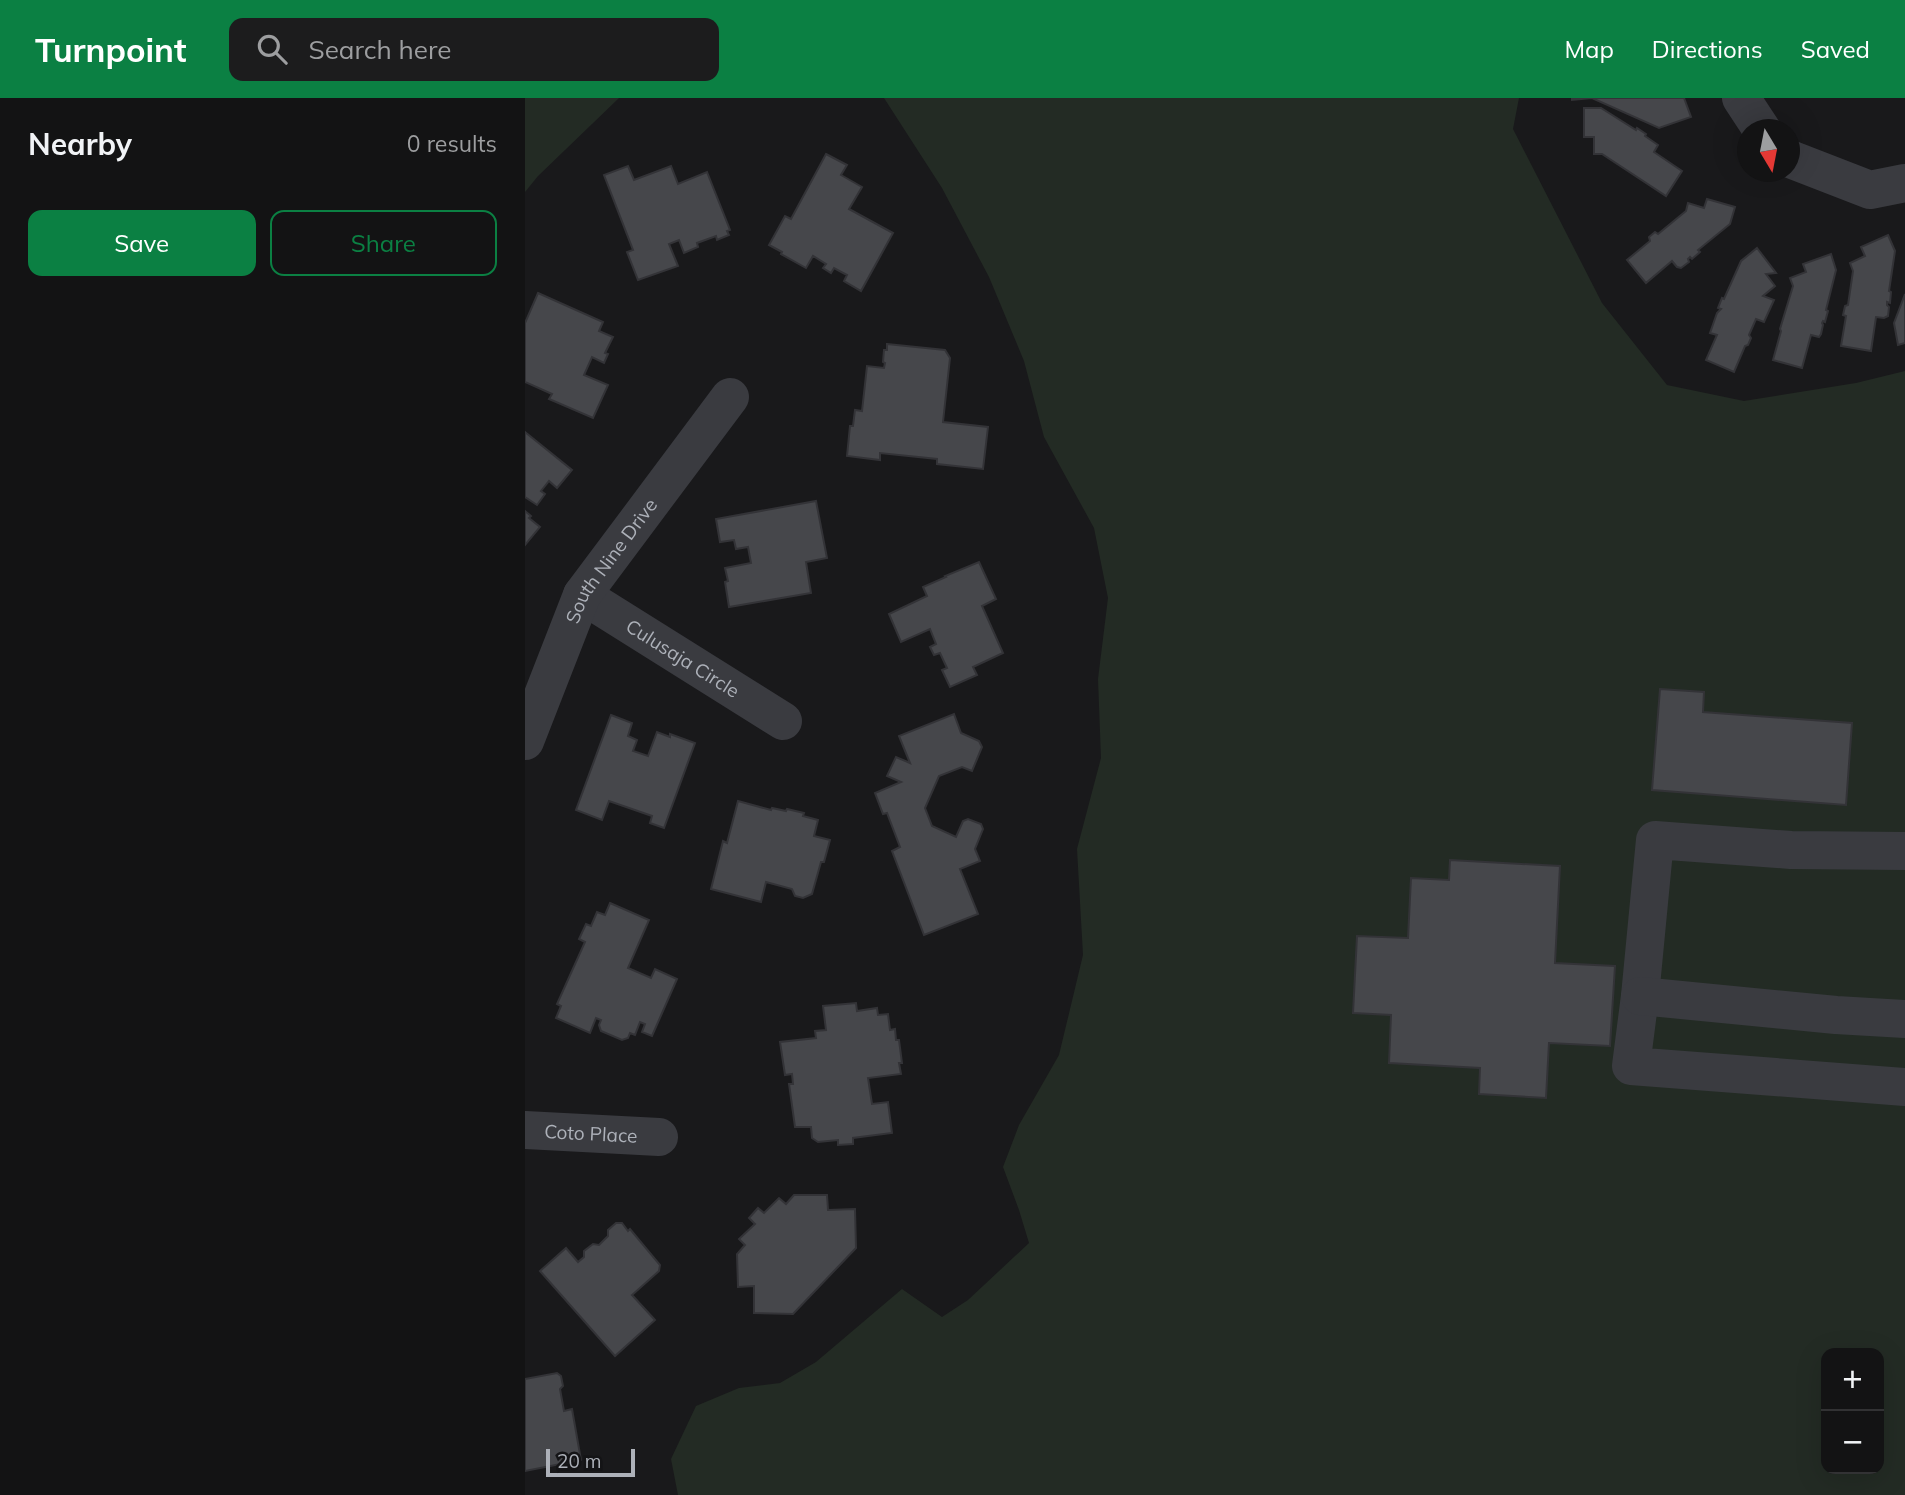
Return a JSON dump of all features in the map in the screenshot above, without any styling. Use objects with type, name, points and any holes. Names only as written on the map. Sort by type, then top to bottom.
[{"type":"street","points":[[1741,98],[1755,119]]},
{"type":"street","points":[[1800,163],[1870,190],[1905,183]]},
{"type":"street","name":"South Nine Drive","points":[[525,741],[582,595],[730,397]]},
{"type":"street","name":"Culusaja Circle","points":[[582,595],[783,721]]},
{"type":"street","points":[[1905,851],[1791,850],[1655,840],[1631,1066],[1905,1087]]},
{"type":"street","points":[[1640,996],[1905,1019]]},
{"type":"street","name":"Coto Place","points":[[525,1130],[659,1137]]},
{"type":"shaded area","points":[[525,98],[619,98],[538,176],[525,192]]},
{"type":"shaded area","points":[[884,98],[1519,98],[1513,129],[1602,303],[1667,385],[1744,401],[1856,383],[1905,371],[1905,1495],[678,1495],[671,1459],[696,1406],[739,1388],[780,1383],[816,1362],[902,1289],[942,1317],[968,1300],[1029,1243],[1003,1167],[1019,1125],[1059,1055],[1083,955],[1077,849],[1101,758],[1098,679],[1108,598],[1094,528],[1044,437],[1024,361],[989,277],[942,188]]},
{"type":"building","points":[[1592,98],[1684,98],[1691,117],[1659,128]]},
{"type":"building","points":[[1584,108],[1601,108],[1636,130],[1637,128],[1658,145],[1654,152],[1682,171],[1666,196],[1602,154],[1594,154],[1594,137],[1584,137]]},
{"type":"building","points":[[826,154],[847,165],[841,175],[862,187],[849,209],[893,233],[861,291],[844,281],[847,275],[834,268],[831,273],[823,268],[826,264],[813,256],[806,268],[769,245],[785,216],[791,219]]},
{"type":"building","points":[[628,166],[634,180],[671,166],[678,184],[707,172],[730,230],[727,231],[729,235],[717,240],[716,236],[697,243],[698,247],[684,253],[679,240],[669,244],[678,266],[638,280],[627,252],[633,250],[604,175]]},
{"type":"building","points":[[1707,199],[1735,207],[1730,224],[1698,250],[1700,252],[1692,259],[1690,257],[1689,262],[1681,268],[1672,261],[1646,283],[1627,260],[1650,241],[1649,237],[1655,232],[1658,234],[1686,211],[1688,203],[1704,208]]},
{"type":"building","points":[[1888,235],[1895,251],[1889,291],[1890,303],[1887,302],[1888,316],[1876,317],[1871,351],[1841,346],[1846,316],[1843,315],[1845,306],[1848,305],[1853,271],[1850,263],[1865,256],[1861,247]]},
{"type":"building","points":[[1757,248],[1776,273],[1766,274],[1775,286],[1763,296],[1774,300],[1764,322],[1756,319],[1749,335],[1751,338],[1734,372],[1706,360],[1717,335],[1710,333],[1721,309],[1718,308],[1722,298],[1724,299],[1741,261]]},
{"type":"building","points":[[1831,254],[1836,270],[1821,334],[1819,337],[1811,335],[1802,368],[1773,360],[1793,286],[1790,278],[1806,272],[1803,264]]},
{"type":"building","points":[[538,293],[603,322],[599,331],[613,337],[605,353],[608,354],[604,363],[592,357],[584,375],[608,385],[593,418],[549,399],[552,394],[525,382],[525,323]]},
{"type":"building","points":[[1905,294],[1905,343],[1898,345],[1894,323]]},
{"type":"building","points":[[887,344],[945,350],[950,358],[943,422],[988,427],[983,469],[937,464],[937,459],[880,453],[880,460],[847,456],[850,426],[853,426],[855,410],[862,411],[867,366],[884,368],[884,350],[887,350]]},
{"type":"building","points":[[525,432],[572,470],[557,488],[549,481],[541,491],[545,494],[537,505],[525,497]]},
{"type":"building","points":[[816,501],[827,558],[806,562],[811,593],[729,607],[725,568],[751,563],[748,547],[736,549],[734,540],[720,542],[716,519]]},
{"type":"building","points":[[525,511],[540,527],[525,545]]},
{"type":"building","points":[[979,562],[996,599],[982,606],[1003,653],[973,667],[977,675],[950,687],[942,670],[947,668],[940,653],[934,655],[930,647],[936,644],[930,629],[901,642],[889,614],[927,596],[923,587]]},
{"type":"building","points":[[1660,689],[1704,692],[1703,712],[1852,723],[1846,805],[1652,790]]},
{"type":"building","points":[[954,714],[961,733],[979,741],[982,747],[972,771],[962,767],[939,776],[925,808],[932,826],[956,837],[963,821],[968,819],[981,824],[983,829],[975,849],[980,861],[960,869],[978,914],[924,935],[892,851],[900,847],[887,813],[883,814],[875,793],[901,782],[887,776],[896,757],[910,763],[899,736]]},
{"type":"building","points":[[611,715],[632,723],[628,736],[637,740],[633,751],[648,756],[657,732],[695,743],[664,828],[650,823],[652,816],[609,801],[602,820],[576,810]]},
{"type":"building","points":[[738,801],[771,810],[787,809],[804,813],[803,816],[818,820],[814,836],[830,840],[812,894],[803,898],[795,896],[792,889],[766,882],[761,902],[711,889],[723,841],[727,843]]},
{"type":"building","points":[[1450,860],[1560,866],[1555,963],[1615,966],[1610,1046],[1549,1043],[1546,1098],[1479,1094],[1480,1068],[1389,1063],[1391,1015],[1353,1013],[1357,936],[1408,938],[1411,878],[1449,880]]},
{"type":"building","points":[[610,903],[649,920],[628,968],[651,978],[655,969],[677,979],[652,1036],[642,1032],[645,1024],[640,1022],[635,1035],[630,1033],[628,1038],[622,1040],[601,1031],[601,1020],[596,1018],[590,1033],[556,1018],[561,1006],[557,1004],[585,942],[579,939],[586,924],[591,926],[597,912],[605,915]]},
{"type":"building","points":[[856,1003],[857,1011],[877,1008],[878,1015],[888,1014],[890,1030],[895,1029],[896,1040],[899,1040],[901,1074],[868,1078],[872,1104],[888,1102],[892,1133],[853,1138],[853,1144],[838,1145],[838,1140],[818,1142],[812,1138],[811,1127],[795,1127],[789,1084],[793,1084],[792,1074],[785,1075],[780,1042],[816,1038],[815,1031],[826,1030],[823,1006]]},
{"type":"building","points":[[794,1195],[827,1195],[828,1210],[855,1209],[856,1248],[793,1314],[754,1313],[754,1286],[738,1287],[737,1254],[745,1245],[739,1239],[755,1224],[749,1218],[758,1208],[764,1213],[779,1198],[786,1204]]},
{"type":"building","points":[[616,1223],[622,1223],[628,1231],[630,1229],[660,1265],[659,1271],[632,1295],[655,1320],[615,1356],[540,1271],[566,1248],[578,1262],[584,1257],[584,1251],[593,1244],[599,1245]]},
{"type":"building","points":[[557,1373],[561,1376],[563,1386],[560,1389],[564,1411],[572,1409],[581,1460],[525,1471],[525,1379]]}]
